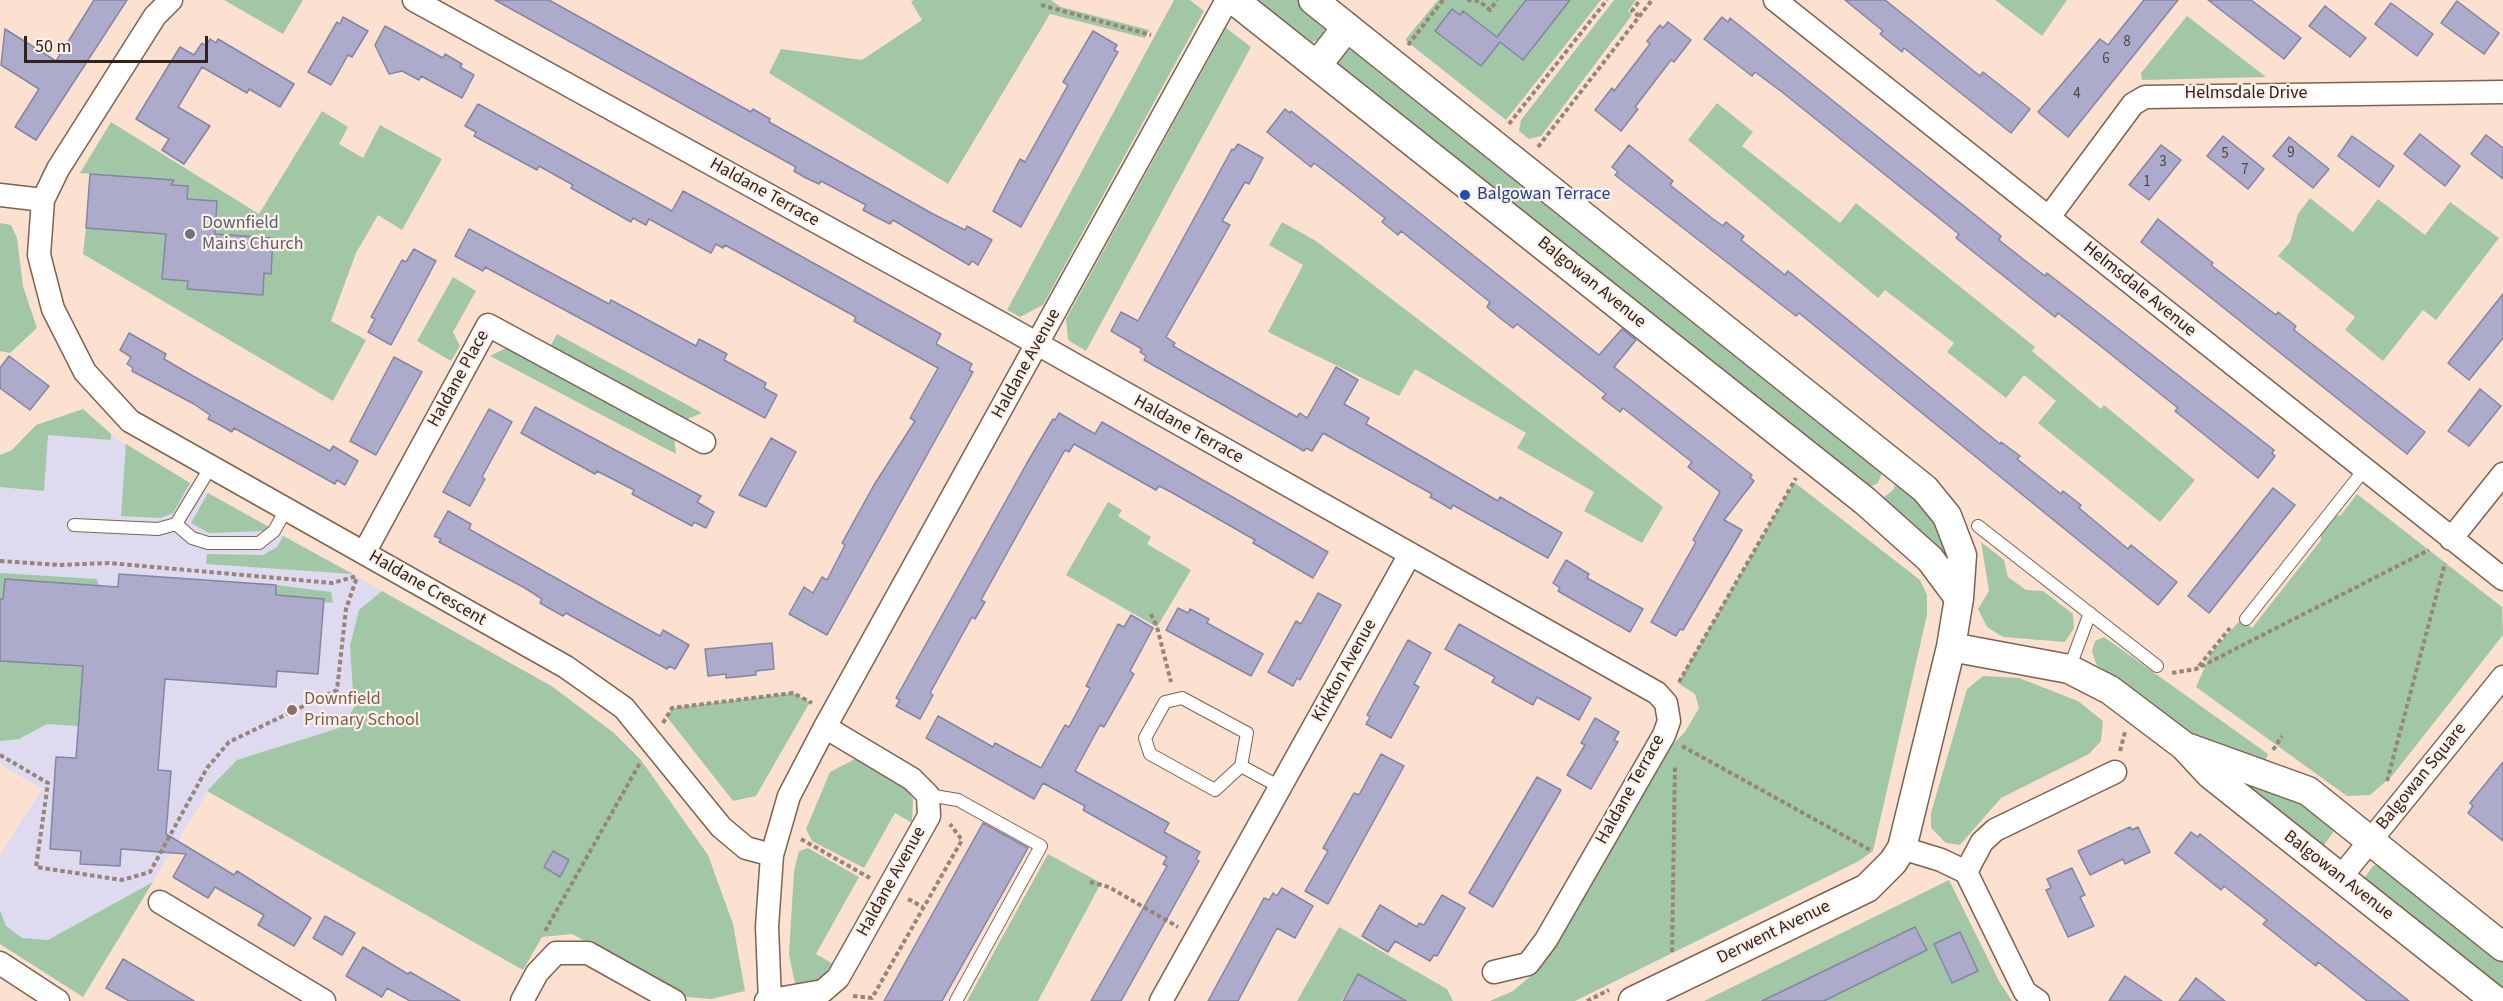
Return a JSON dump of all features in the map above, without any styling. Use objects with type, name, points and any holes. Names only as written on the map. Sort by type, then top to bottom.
[{"type":"street","points":[[0,195],[43,200],[58,169],[155,16],[171,0]]},
{"type":"street","name":"Haldane Terrace","points":[[414,0],[1038,345],[1658,693],[1666,703],[1669,721],[1664,735],[1546,940],[1528,964],[1494,972]]},
{"type":"street","name":"Haldane Avenue","points":[[772,855],[789,795],[825,727],[1227,0]]},
{"type":"street","name":"Balgowan Avenue","points":[[1234,0],[1318,64],[1865,501],[1930,559],[1959,598]]},
{"type":"street","points":[[1313,0],[1894,463],[1925,489],[1947,516],[1962,555],[1959,598],[1951,646],[1898,855],[1941,860],[1966,872],[2025,992],[2038,1001]]},
{"type":"street","name":"Helmsdale Avenue","points":[[1775,0],[2503,579]]},
{"type":"street","points":[[1318,64],[1347,27]]},
{"type":"street","name":"Helmsdale Drive","points":[[2049,218],[2133,104],[2145,97],[2503,92]]},
{"type":"street","name":"Haldane Crescent","points":[[43,200],[39,255],[53,309],[85,372],[130,421],[566,667],[624,708],[721,827],[746,848],[772,855]]},
{"type":"street","name":"Haldane Place","points":[[364,553],[488,325],[704,442]]},
{"type":"street","points":[[1865,501],[1886,485],[1894,463]]},
{"type":"street","points":[[2451,539],[2503,474]]},
{"type":"street","name":"Kirkton Avenue","points":[[1161,1001],[1410,554]]},
{"type":"street","name":"Balgowan Avenue","points":[[1951,646],[2069,669],[2110,690],[2136,724],[2184,746],[2308,792],[2503,947]]},
{"type":"street","name":"Balgowan Square","points":[[2340,878],[2503,677]]},
{"type":"street","points":[[825,727],[912,779],[928,795]]},
{"type":"street","name":"Balgowan Avenue","points":[[2184,746],[2210,774],[2496,1001]]},
{"type":"street","points":[[1966,872],[1982,842],[1995,830],[2115,772]]},
{"type":"street","name":"Haldane Avenue","points":[[828,996],[929,816],[928,795]]},
{"type":"street","points":[[772,855],[767,927],[768,1001],[828,996]]},
{"type":"street","name":"Derwent Avenue","points":[[1626,993],[1867,888],[1898,855]]},
{"type":"street","points":[[160,902],[313,998]]},
{"type":"street","points":[[522,1001],[537,973],[556,953],[588,953],[674,1001]]},
{"type":"street","points":[[0,963],[58,1001]]},
{"type":"lane","points":[[74,525],[158,529],[176,524],[210,468]]},
{"type":"lane","points":[[2246,619],[2364,470]]},
{"type":"lane","points":[[176,524],[192,538],[208,543],[259,543],[274,531],[286,510]]},
{"type":"lane","points":[[1978,526],[2157,666]]},
{"type":"lane","points":[[2069,669],[2090,613]]},
{"type":"lane","points":[[1182,698],[1247,733],[1241,766],[1215,790],[1150,754],[1145,738],[1165,702],[1182,698]]},
{"type":"lane","points":[[1241,766],[1280,788]]},
{"type":"lane","points":[[928,795],[958,800],[1041,846],[956,1001]]},
{"type":"path","points":[[1393,64],[1443,0]]},
{"type":"path","points":[[1467,0],[1479,1],[1490,10],[1497,0]]},
{"type":"path","points":[[1494,144],[1607,0]]},
{"type":"path","points":[[1639,16],[1632,10],[1640,0]]},
{"type":"path","points":[[1523,167],[1652,0]]},
{"type":"path","points":[[1041,5],[1151,35]]},
{"type":"path","points":[[1789,469],[1806,483]]},
{"type":"path","points":[[1666,703],[1797,476]]},
{"type":"path","points":[[2168,674],[2196,669],[2451,539]]},
{"type":"path","points":[[2384,790],[2451,539]]},
{"type":"path","points":[[0,755],[48,783],[36,867],[122,880],[150,872],[207,768],[229,742],[337,690],[345,609],[364,553]]},
{"type":"path","points":[[0,561],[59,565],[109,563],[332,583],[357,577]]},
{"type":"path","points":[[1151,614],[1157,627],[1168,678],[1182,698]]},
{"type":"path","points":[[2196,669],[2240,616],[2246,619]]},
{"type":"path","points":[[2273,750],[2282,736]]},
{"type":"path","points":[[1672,952],[1676,742],[1898,855]]},
{"type":"path","points":[[828,996],[872,998],[962,840],[928,795]]},
{"type":"path","points":[[779,827],[923,907]]},
{"type":"path","points":[[1090,882],[1109,887],[1197,938]]},
{"type":"path","points":[[1587,1001],[1626,993]]},
{"type":"shaded area","name":"Downfield Primary School","points":[[83,409],[118,440],[199,488],[553,687],[504,959],[208,791],[83,997],[0,944],[0,855],[42,789],[0,764],[0,465],[44,424]]},
{"type":"green space","points":[[224,0],[303,0],[283,34]]},
{"type":"green space","points":[[914,0],[1051,0],[1061,7],[1149,30],[1145,38],[1050,14],[948,184],[769,73],[781,49],[862,60],[922,20],[911,2]]},
{"type":"green space","points":[[1174,0],[1190,0],[1204,11],[1043,305],[1020,317],[1007,310]]},
{"type":"green space","points":[[1246,0],[1300,0],[1321,16],[1325,29],[1320,39],[1310,43]]},
{"type":"green space","points":[[1438,0],[1601,0],[1506,120],[1405,40]]},
{"type":"green space","points":[[1614,0],[1636,0],[1628,11],[1632,15],[1541,136],[1529,139],[1519,131],[1521,120]]},
{"type":"green space","points":[[1995,0],[2067,0],[2042,36]]},
{"type":"green space","points":[[2187,16],[2266,77],[2142,80],[2141,73]]},
{"type":"green space","points":[[1226,28],[1251,47],[1086,351],[1068,340],[1066,319]]},
{"type":"green space","points":[[1344,46],[1357,46],[1881,463],[1882,473],[1878,483],[1868,488],[1336,71],[1334,58]]},
{"type":"green space","points":[[1717,103],[1753,132],[1742,146],[1840,223],[1856,203],[2035,347],[2032,351],[2101,409],[2104,405],[2195,480],[2160,522],[2038,423],[2056,401],[2024,375],[2006,398],[1947,352],[1954,343],[1885,290],[1878,298],[1688,140]]},
{"type":"green space","points":[[322,111],[348,127],[339,144],[363,158],[380,125],[442,159],[402,230],[378,215],[356,253],[331,321],[366,340],[333,401],[83,254],[86,228],[166,234],[162,279],[187,281],[187,289],[263,294],[264,273],[271,273],[273,238],[215,234],[217,202],[199,200],[186,210],[188,186],[171,185],[170,180],[80,173],[111,122],[259,214]]},
{"type":"green space","points":[[2310,198],[2353,232],[2378,199],[2425,235],[2450,202],[2499,238],[2436,320],[2423,310],[2383,361],[2345,330],[2355,317],[2278,256],[2290,242],[2298,214]]},
{"type":"green space","points":[[1282,222],[1316,241],[1663,507],[1642,543],[1584,511],[1594,492],[1517,448],[1526,433],[1415,369],[1399,396],[1268,332],[1303,265],[1269,245]]},
{"type":"green space","points":[[0,223],[11,225],[17,238],[23,286],[37,328],[10,353],[0,351]]},
{"type":"green space","points":[[453,277],[476,291],[453,332],[460,346],[451,361],[417,341]]},
{"type":"green space","points":[[557,334],[702,413],[685,420],[550,347]]},
{"type":"green space","points":[[508,347],[674,436],[676,454],[490,356]]},
{"type":"green space","points":[[83,409],[111,434],[111,440],[48,435],[44,491],[0,487],[0,455],[12,450],[36,425]]},
{"type":"green space","points":[[126,444],[190,483],[173,513],[161,518],[121,516]]},
{"type":"green space","points":[[1899,476],[1928,502],[1955,566],[1878,502],[1893,490]]},
{"type":"green space","points":[[1794,482],[1920,580],[1927,595],[1927,615],[1873,851],[1859,861],[1575,1001],[1490,1001],[1513,991],[1538,970],[1556,945],[1669,748],[1685,732],[1699,708],[1695,694],[1678,683]]},
{"type":"green space","points":[[208,493],[269,527],[265,531],[209,533],[191,523]]},
{"type":"green space","points":[[2357,494],[2502,607],[2503,635],[2392,776],[2370,795],[2347,796],[2196,687],[2211,653],[2241,619],[2252,628],[2321,540],[2320,527],[2328,517],[2341,515]]},
{"type":"green space","points":[[1108,502],[1122,510],[1118,516],[1151,537],[1147,544],[1191,570],[1157,627],[1066,575]]},
{"type":"green space","points":[[283,536],[353,574],[206,564],[207,554],[263,555],[277,547]]},
{"type":"green space","points":[[1981,542],[2004,560],[2008,577],[2026,590],[2043,591],[2073,614],[2074,628],[2065,642],[2003,637],[1987,627],[1978,609],[1989,591]]},
{"type":"green space","points":[[0,573],[97,579],[99,586],[5,579],[4,599],[0,599]]},
{"type":"green space","points":[[276,585],[331,592],[333,603],[324,602],[324,599],[276,595]]},
{"type":"green space","points":[[382,591],[553,687],[614,733],[641,760],[708,855],[733,924],[745,991],[711,999],[687,997],[572,934],[542,937],[523,970],[207,791],[237,760],[339,728],[354,708],[350,646],[359,610]]},
{"type":"green space","points":[[2104,637],[2268,754],[2265,762],[2191,734],[2096,664],[2092,651],[2095,641]]},
{"type":"green space","points":[[0,661],[83,666],[78,726],[47,724],[19,739],[0,741]]},
{"type":"green space","points":[[1983,676],[2019,678],[2078,701],[2103,721],[2101,741],[2089,754],[2001,798],[1960,845],[1946,843],[1931,828],[1931,813],[1967,689]]},
{"type":"green space","points":[[793,693],[810,702],[756,796],[733,801],[667,717],[672,708]]},
{"type":"green space","points":[[857,758],[903,784],[913,799],[912,823],[895,813],[864,868],[812,841],[806,829],[830,772]]},
{"type":"green space","points":[[2226,769],[2289,788],[2332,821],[2334,831],[2324,845],[2314,848]]},
{"type":"green space","points":[[808,848],[859,877],[816,954],[833,964],[823,976],[810,985],[795,984],[789,954],[794,871],[799,851]]},
{"type":"green space","points":[[1048,854],[1101,883],[1038,1001],[967,1001]]},
{"type":"green space","points":[[2385,863],[2503,956],[2503,1001],[2367,890],[2365,877],[2373,866]]},
{"type":"green space","points":[[1949,880],[1999,981],[2012,1001],[1704,1001]]},
{"type":"green space","points":[[153,882],[83,997],[0,944],[0,910],[6,926],[22,938],[48,940]]},
{"type":"green space","points":[[1339,927],[1447,989],[1453,1001],[1406,1001],[1359,974],[1341,1001],[1297,1001]]},
{"type":"building","points":[[94,0],[127,0],[36,140],[15,127],[39,89],[1,65],[5,29],[56,61]]},
{"type":"building","points":[[495,0],[549,0],[751,112],[753,109],[770,119],[769,122],[933,214],[965,230],[967,226],[992,240],[978,265],[972,261],[969,265],[893,220],[890,224],[863,210],[866,205],[821,181],[819,184],[806,178],[794,171],[796,167]]},
{"type":"building","points":[[1526,0],[1570,0],[1523,60],[1500,42],[1481,66],[1435,31],[1452,9],[1460,15],[1463,11],[1497,37]]},
{"type":"building","points":[[1845,0],[1885,0],[1980,76],[1983,72],[2030,109],[2011,133],[1904,48],[1902,52],[1880,34],[1883,31]]},
{"type":"building","points":[[2144,0],[2178,0],[2068,137],[2038,112],[2100,39],[2108,45]]},
{"type":"building","points":[[2208,0],[2251,0],[2301,38],[2284,59]]},
{"type":"building","points":[[2457,1],[2499,33],[2484,54],[2441,23]]},
{"type":"building","points":[[2391,3],[2433,34],[2417,56],[2375,24]]},
{"type":"building","points":[[2325,6],[2366,38],[2350,57],[2309,26]]},
{"type":"building","points":[[343,17],[368,31],[352,57],[348,55],[331,85],[308,72],[337,22],[340,24]]},
{"type":"building","points":[[1722,17],[1728,22],[1730,18],[1934,182],[2001,236],[1999,240],[2023,259],[2045,276],[2047,273],[2274,450],[2272,453],[2275,456],[2258,478],[2175,411],[2178,408],[2058,313],[2055,317],[1956,238],[1959,234],[1782,92],[1755,72],[1752,76],[1704,39]]},
{"type":"building","points":[[1668,22],[1691,40],[1674,62],[1671,60],[1635,107],[1638,109],[1621,131],[1595,110],[1612,88],[1614,91],[1650,44],[1647,41],[1660,25],[1663,28]]},
{"type":"building","points":[[385,26],[443,58],[445,54],[462,64],[460,67],[474,75],[462,98],[421,76],[419,80],[402,71],[389,74],[375,45]]},
{"type":"building","points":[[1093,31],[1117,45],[1114,50],[1118,52],[1021,227],[993,211],[1020,159],[1025,162],[1068,85],[1063,82]]},
{"type":"building","points":[[210,39],[216,43],[218,39],[294,84],[280,107],[249,89],[247,93],[202,67],[178,107],[210,126],[184,164],[162,150],[169,139],[136,119],[180,47],[194,55],[202,43],[206,46]]},
{"type":"building","points":[[478,104],[672,211],[683,191],[941,334],[936,344],[972,364],[969,370],[973,372],[827,635],[789,614],[804,587],[813,593],[822,577],[827,580],[845,545],[842,543],[874,485],[915,421],[910,418],[938,368],[854,321],[856,317],[725,245],[723,248],[716,244],[711,253],[649,219],[646,225],[633,218],[631,222],[571,188],[573,185],[539,166],[537,170],[474,136],[476,132],[465,126]]},
{"type":"building","points":[[1285,109],[1290,113],[1291,111],[1599,355],[1622,329],[1636,340],[1614,367],[1752,475],[1750,477],[1754,481],[1724,520],[1742,530],[1683,630],[1680,629],[1676,636],[1651,622],[1696,542],[1693,540],[1720,492],[1688,467],[1692,462],[1623,408],[1620,412],[1602,398],[1606,394],[1517,324],[1513,328],[1500,318],[1487,307],[1490,302],[1401,231],[1398,235],[1382,222],[1385,218],[1314,163],[1311,167],[1267,132]]},
{"type":"building","points":[[2420,134],[2460,166],[2445,186],[2404,154]]},
{"type":"building","points":[[2486,135],[2503,148],[2503,179],[2471,154]]},
{"type":"building","points":[[2223,136],[2264,169],[2248,189],[2207,156]]},
{"type":"building","points":[[2352,136],[2394,166],[2379,187],[2338,156]]},
{"type":"building","points":[[2289,137],[2329,169],[2313,188],[2273,156]]},
{"type":"building","points":[[1238,144],[1263,158],[1249,184],[1245,182],[1222,221],[1230,225],[1166,337],[1175,343],[1173,346],[1297,417],[1300,413],[1307,418],[1336,367],[1358,380],[1344,404],[1369,418],[1366,424],[1498,501],[1500,497],[1562,533],[1548,558],[1453,505],[1451,509],[1430,497],[1432,494],[1323,433],[1312,451],[1306,448],[1304,451],[1144,360],[1146,356],[1140,352],[1142,349],[1111,331],[1121,312],[1138,321],[1232,149],[1234,150]]},
{"type":"building","points":[[1629,145],[1673,181],[1670,185],[1723,226],[1726,222],[1744,236],[1741,240],[1785,275],[1788,271],[2000,444],[2001,442],[2020,456],[2017,459],[2061,494],[2063,491],[2081,505],[2079,508],[2128,549],[2131,545],[2177,582],[2158,605],[1799,313],[1796,316],[1615,175],[1618,172],[1612,167]]},
{"type":"building","points":[[2161,145],[2181,160],[2149,200],[2129,185]]},
{"type":"building","name":"Downfield Mains Church","points":[[90,174],[174,180],[171,185],[188,186],[187,199],[217,201],[215,234],[273,238],[271,274],[264,273],[263,295],[187,289],[188,281],[162,279],[166,234],[86,228]]},
{"type":"building","points":[[2158,219],[2213,263],[2211,265],[2276,315],[2278,312],[2296,326],[2294,330],[2425,432],[2407,454],[2141,242]]},
{"type":"building","points":[[469,229],[609,304],[611,300],[696,346],[699,339],[727,354],[724,360],[766,383],[764,388],[777,395],[765,418],[485,267],[483,271],[455,256]]},
{"type":"building","points":[[414,249],[436,261],[391,345],[368,332],[375,319],[371,317],[402,260],[406,262]]},
{"type":"building","points":[[2503,294],[2503,338],[2469,380],[2448,363]]},
{"type":"building","points":[[129,333],[166,354],[164,359],[193,376],[330,451],[333,446],[358,461],[345,485],[337,480],[335,484],[234,428],[232,432],[208,419],[210,415],[194,404],[132,371],[133,368],[127,364],[131,357],[120,350]]},
{"type":"building","points":[[9,356],[49,386],[30,410],[0,388],[0,368]]},
{"type":"building","points":[[394,357],[422,372],[376,455],[350,441]]},
{"type":"building","points":[[2480,389],[2501,406],[2469,446],[2448,431]]},
{"type":"building","points":[[535,407],[701,496],[697,502],[714,512],[706,528],[694,522],[692,526],[632,494],[634,490],[597,471],[595,474],[521,433]]},
{"type":"building","points":[[489,409],[512,422],[482,477],[485,479],[470,506],[443,492]]},
{"type":"building","points":[[1059,413],[1095,434],[1102,422],[1328,552],[1313,578],[1253,543],[1255,540],[1171,492],[1159,486],[1156,490],[1074,444],[1069,452],[1065,450],[1027,517],[981,600],[985,602],[975,619],[972,617],[930,693],[933,695],[920,719],[896,706],[900,700],[896,698],[1027,463],[1053,419],[1055,420]]},
{"type":"building","points":[[771,438],[796,452],[766,507],[739,495]]},
{"type":"building","points":[[2273,488],[2295,505],[2209,613],[2188,596]]},
{"type":"building","points":[[448,511],[471,524],[469,529],[607,607],[660,636],[663,630],[689,645],[675,669],[669,666],[667,669],[566,613],[563,616],[540,603],[542,599],[525,588],[439,542],[441,539],[434,536]]},
{"type":"building","points":[[1566,560],[1589,574],[1587,578],[1643,609],[1630,632],[1558,591],[1560,588],[1553,583]]},
{"type":"building","points":[[119,574],[276,585],[276,595],[324,599],[318,674],[277,671],[276,687],[165,679],[158,770],[171,771],[166,834],[234,875],[237,871],[311,918],[294,946],[258,925],[264,915],[215,887],[208,898],[173,877],[186,854],[121,849],[120,866],[80,864],[81,851],[50,849],[56,757],[76,758],[83,666],[0,661],[0,599],[3,599],[5,579],[118,587]]},
{"type":"building","points":[[1318,593],[1341,605],[1300,680],[1297,678],[1293,686],[1268,672],[1296,621],[1301,624]]},
{"type":"building","points":[[1178,608],[1188,613],[1190,609],[1209,619],[1207,623],[1263,654],[1251,676],[1166,630]]},
{"type":"building","points":[[1131,615],[1153,628],[1130,671],[1134,674],[1104,727],[1100,725],[1075,771],[1169,823],[1164,832],[1200,852],[1196,859],[1199,861],[1121,1001],[1091,1001],[1167,866],[1163,864],[1167,857],[1083,810],[1085,806],[1043,783],[1034,799],[926,738],[938,716],[993,747],[995,743],[1041,768],[1065,725],[1069,727],[1090,688],[1086,686],[1118,624],[1124,627]]},
{"type":"building","points":[[1459,624],[1591,698],[1579,720],[1537,697],[1533,705],[1492,682],[1495,677],[1445,649]]},
{"type":"building","points":[[1408,640],[1431,653],[1414,684],[1419,687],[1391,738],[1366,724],[1370,717],[1367,715]]},
{"type":"building","points":[[772,643],[774,669],[756,671],[756,675],[726,678],[726,674],[708,676],[705,649]]},
{"type":"building","points":[[1595,718],[1619,732],[1614,740],[1618,742],[1591,789],[1567,775],[1585,745],[1581,743]]},
{"type":"building","points":[[1381,754],[1404,766],[1328,904],[1305,891],[1328,851],[1323,848],[1354,793],[1359,795]]},
{"type":"building","points":[[2503,762],[2503,841],[2468,813],[2473,806],[2470,803]]},
{"type":"building","points":[[1537,777],[1561,790],[1493,907],[1469,893]]},
{"type":"building","points":[[983,823],[1028,848],[942,1001],[884,1001]]},
{"type":"building","points":[[2130,827],[2132,830],[2138,827],[2150,852],[2125,864],[2123,859],[2090,875],[2078,851]]},
{"type":"building","points":[[2191,832],[2198,837],[2200,834],[2409,1001],[2367,1001],[2318,962],[2316,966],[2263,924],[2267,920],[2224,886],[2221,890],[2175,853]]},
{"type":"building","points":[[553,851],[569,860],[560,877],[544,867]]},
{"type":"building","points":[[2072,868],[2085,895],[2080,897],[2094,926],[2068,937],[2046,890],[2051,888],[2047,879]]},
{"type":"building","points":[[1282,888],[1313,906],[1295,938],[1277,928],[1238,1001],[1208,1001],[1264,898],[1269,900],[1273,893],[1277,896]]},
{"type":"building","points":[[1442,895],[1465,908],[1437,956],[1434,955],[1430,961],[1395,941],[1388,952],[1362,936],[1380,905],[1417,927],[1419,923],[1424,925]]},
{"type":"building","points":[[325,916],[355,933],[342,955],[313,938]]},
{"type":"building","points":[[1915,927],[1927,950],[1824,1001],[1762,1001]]},
{"type":"building","points":[[1960,932],[1978,971],[1952,983],[1934,944]]},
{"type":"building","points":[[363,947],[460,1001],[410,1001],[387,988],[382,997],[346,976]]},
{"type":"building","points":[[123,959],[194,1001],[129,1001],[106,988]]},
{"type":"building","points":[[1358,974],[1406,1001],[1343,1001]]},
{"type":"building","points":[[2125,976],[2162,1001],[2109,1001]]},
{"type":"building","points":[[2196,978],[2225,1001],[2179,1001]]},
{"type":"place","name":"Balgowan Terrace","points":[[1465,195]]},
{"type":"place","name":"Downfield Mains Church","points":[[190,234]]},
{"type":"place","name":"Downfield Primary School","points":[[292,710]]}]
